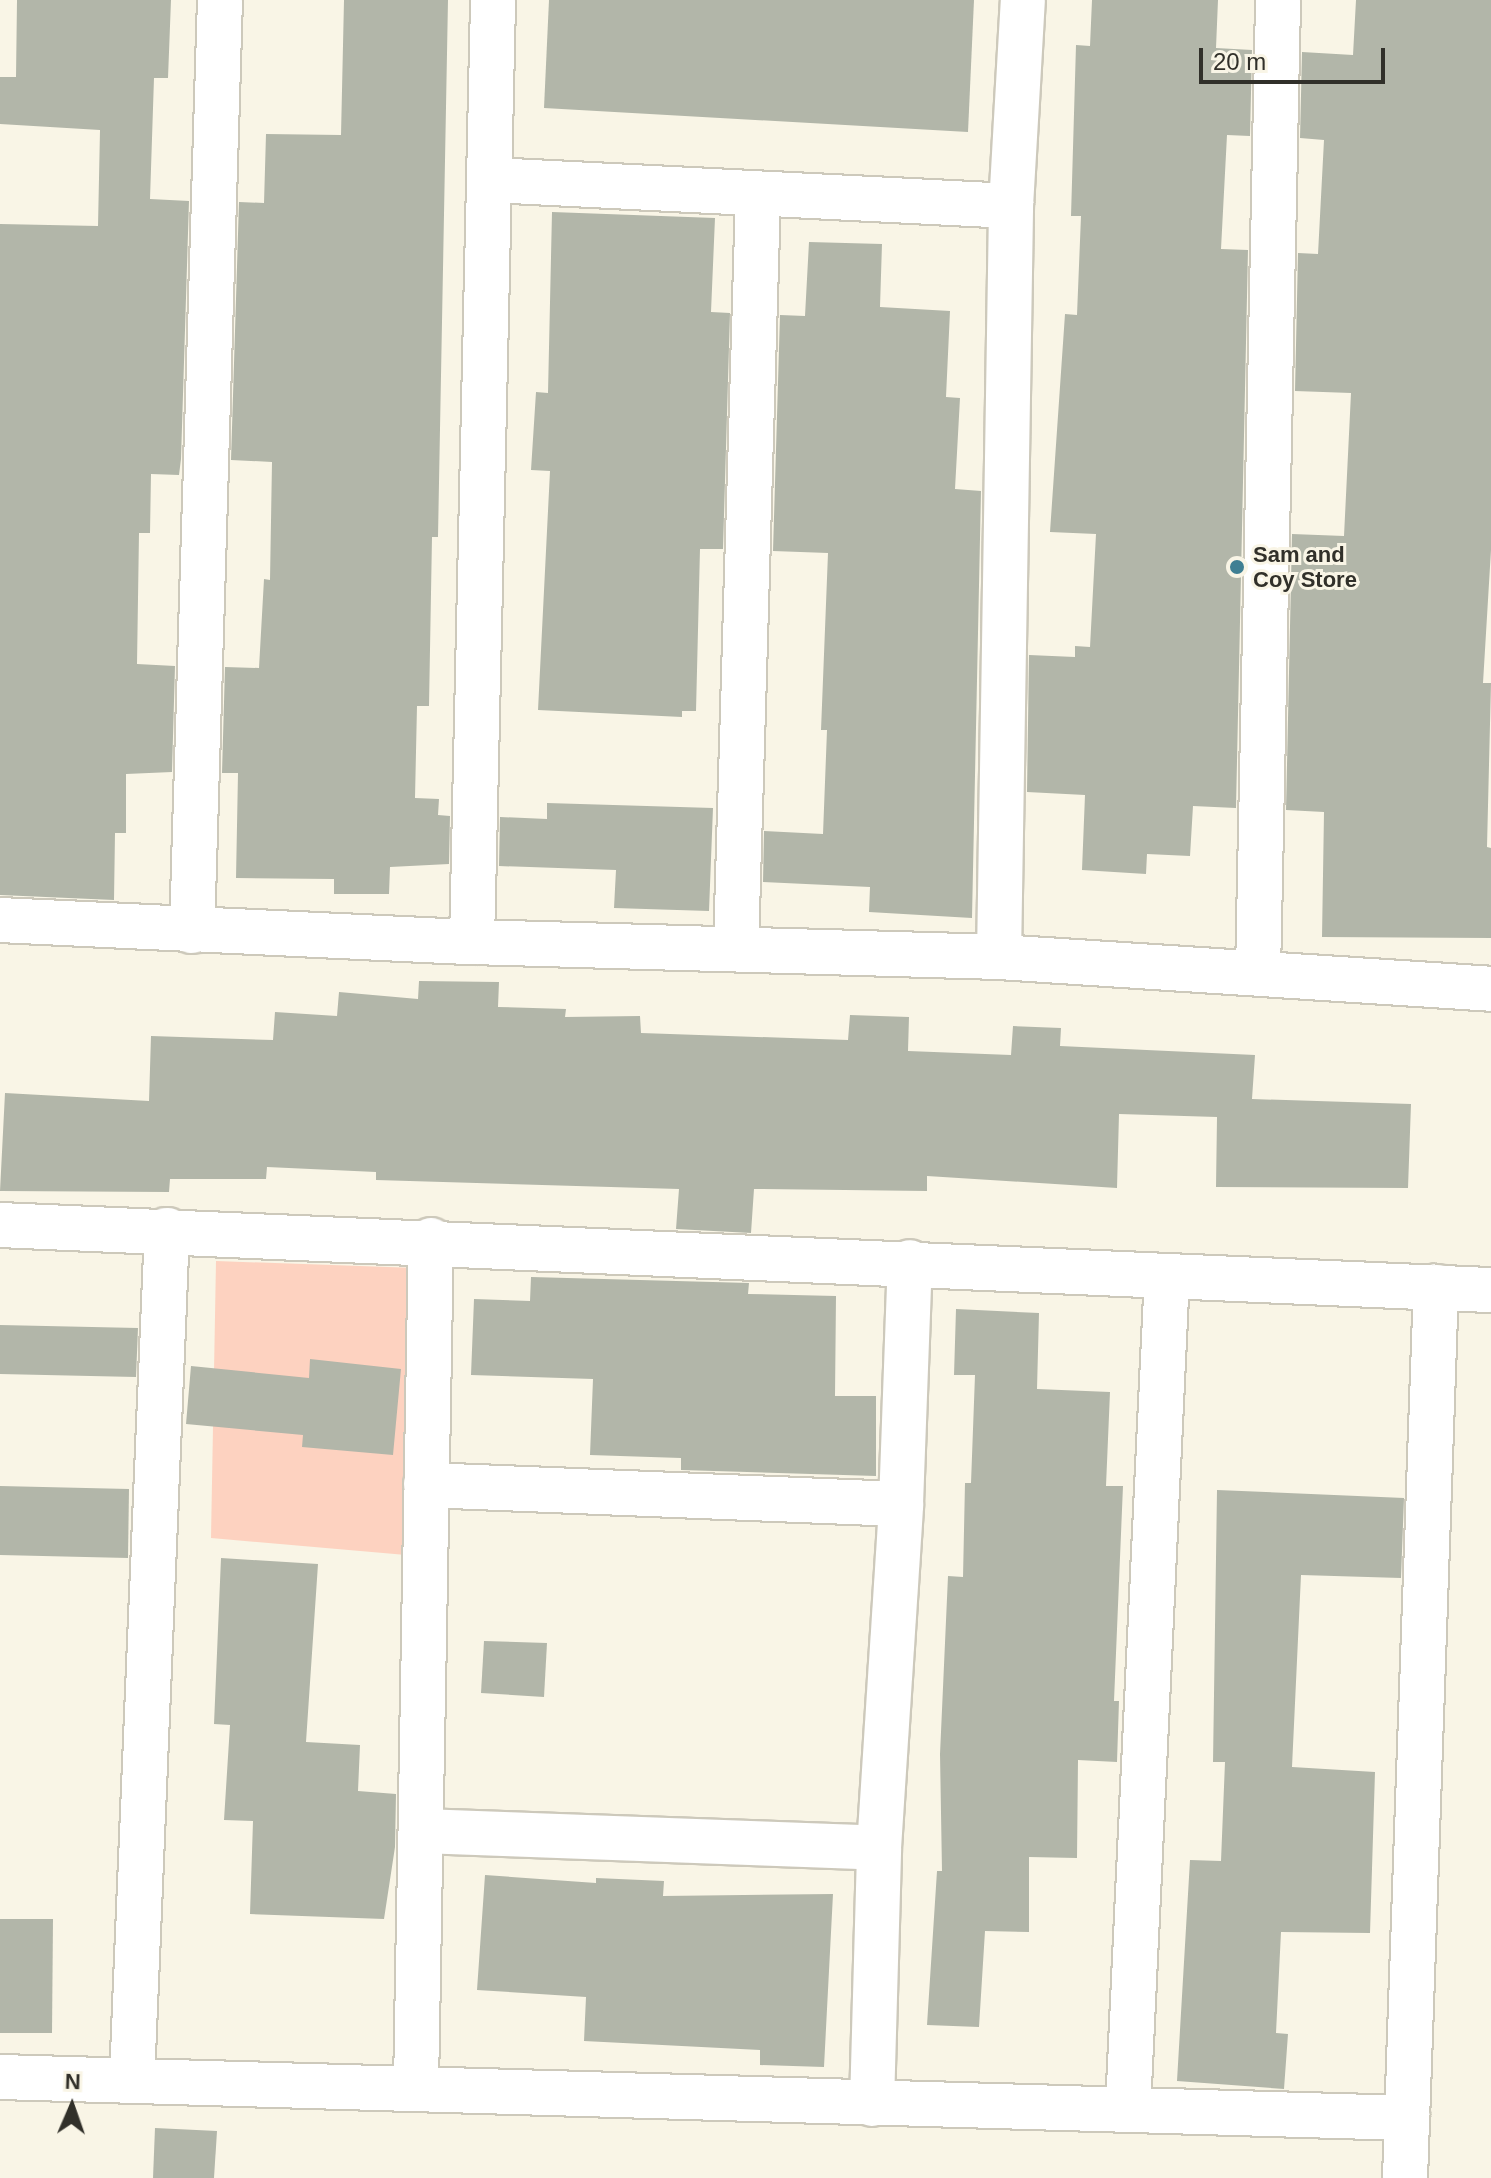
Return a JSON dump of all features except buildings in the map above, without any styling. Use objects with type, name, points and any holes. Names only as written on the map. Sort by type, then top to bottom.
[{"type":"street","points":[[192,931],[220,0]]},
{"type":"street","points":[[472,942],[493,0]]},
{"type":"street","points":[[999,957],[1011,206],[1023,0]]},
{"type":"street","points":[[1258,973],[1278,0]]},
{"type":"street","points":[[491,180],[758,197],[1011,206]]},
{"type":"street","points":[[736,947],[758,197]]},
{"type":"street","points":[[0,920],[472,942],[736,947],[999,957],[1491,989]]},
{"type":"street","points":[[0,1225],[431,1240],[1491,1290]]},
{"type":"street","points":[[132,2079],[167,1230]]},
{"type":"street","points":[[416,2087],[423,1831],[431,1240]]},
{"type":"street","points":[[872,2104],[879,1848],[901,1504],[910,1262]]},
{"type":"street","points":[[1128,2108],[1167,1276]]},
{"type":"street","points":[[1405,2178],[1436,1287]]},
{"type":"street","points":[[426,1485],[901,1504]]},
{"type":"street","points":[[423,1831],[879,1848]]},
{"type":"street","points":[[0,2077],[1407,2118]]},
{"type":"shaded area","points":[[216,1261],[416,1268],[406,1555],[211,1538]]},
{"type":"place","name":"Sam and Coy Store","points":[[1237,567]]}]
